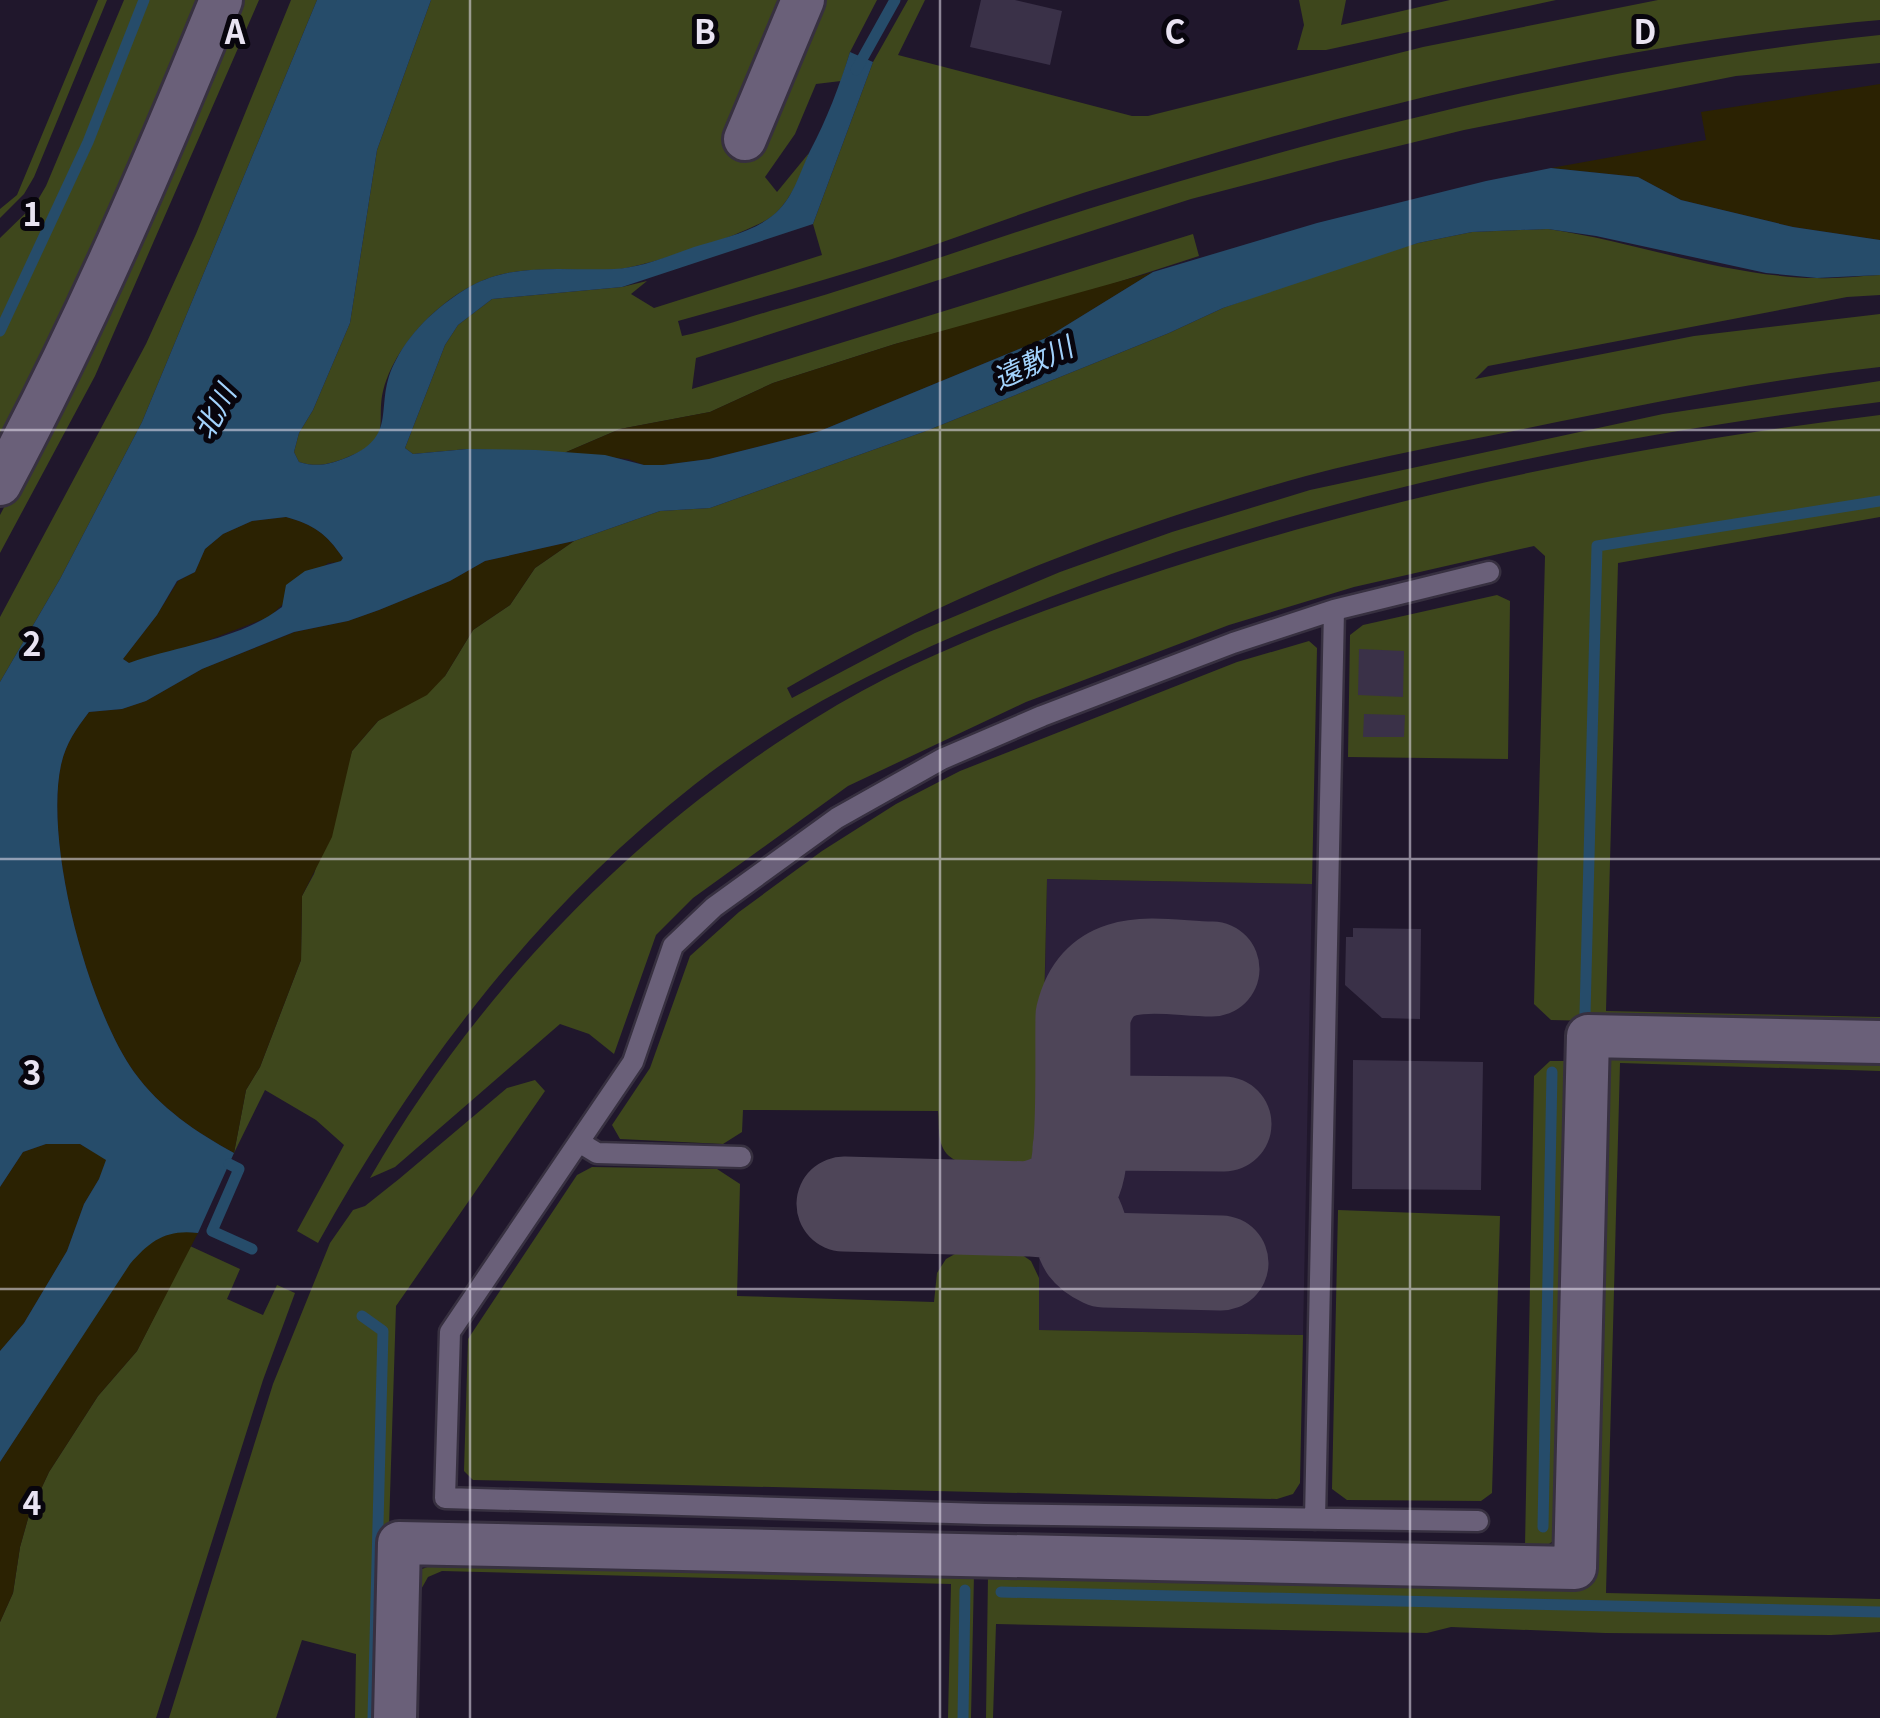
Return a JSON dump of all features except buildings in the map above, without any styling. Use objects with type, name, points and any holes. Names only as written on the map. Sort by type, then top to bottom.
[{"type":"street","points":[[0,484],[110,265],[221,0]]},
{"type":"street","points":[[744,140],[804,0]]},
{"type":"street","points":[[395,1718],[399,1544],[1574,1568],[1588,1036],[1880,1042]]},
{"type":"lane","points":[[1478,1522],[985,1514],[446,1498],[450,1332],[633,1062],[674,946],[714,907],[837,818],[942,759],[1233,643],[1334,610],[1488,572]]},
{"type":"lane","points":[[1315,1519],[1334,610]]},
{"type":"lane","points":[[579,1142],[597,1153],[741,1157]]},
{"type":"shaded area","points":[[1047,879],[1312,884],[1303,1335],[1038,1330]]},
{"type":"green space","points":[[98,0],[107,0],[34,177],[24,194],[0,218],[0,209],[17,195]]},
{"type":"green space","points":[[124,0],[206,0],[0,453],[0,238],[36,203],[46,186]]},
{"type":"green space","points":[[237,0],[259,0],[95,376],[0,553],[0,515],[66,390]]},
{"type":"green space","points":[[291,0],[317,0],[142,422],[60,579],[0,682],[0,617],[146,344],[196,234]]},
{"type":"green space","points":[[431,0],[877,0],[850,52],[841,81],[816,84],[795,134],[765,177],[777,192],[809,153],[792,192],[776,213],[726,238],[634,266],[530,270],[477,283],[435,312],[401,351],[386,381],[380,428],[372,444],[331,463],[299,462],[294,452],[299,433],[313,410],[350,323],[377,150]]},
{"type":"green space","points":[[908,0],[925,0],[898,55],[1132,116],[1148,116],[1423,47],[1658,0],[1880,0],[1880,20],[1678,45],[1577,63],[1278,135],[1059,201],[889,260],[678,321],[682,336],[1185,180],[1480,102],[1679,63],[1880,35],[1880,63],[1736,76],[1464,130],[1191,199],[696,358],[692,389],[1193,234],[1199,256],[1075,296],[895,344],[773,383],[710,412],[620,429],[564,453],[467,449],[413,454],[405,448],[445,345],[458,325],[492,299],[622,287],[647,281],[631,294],[654,308],[822,255],[813,224],[873,62]]},
{"type":"green space","points":[[1299,0],[1346,0],[1341,25],[1450,0],[1556,0],[1326,50],[1297,50],[1304,25]]},
{"type":"green space","points":[[1548,229],[1749,272],[1825,278],[1880,275],[1880,295],[1847,297],[1488,366],[1475,379],[1694,336],[1880,314],[1880,367],[1616,410],[1361,462],[1238,496],[1105,540],[974,592],[787,688],[792,698],[915,633],[1060,572],[1172,532],[1310,490],[1663,414],[1880,381],[1880,402],[1658,434],[1439,478],[1330,506],[1117,572],[929,647],[807,709],[731,758],[637,833],[583,884],[531,938],[438,1054],[355,1179],[318,1243],[297,1231],[344,1145],[316,1120],[265,1090],[234,1153],[246,1090],[260,1067],[301,960],[302,896],[314,874],[352,751],[378,721],[445,676],[473,630],[510,605],[535,568],[574,541],[660,511],[710,508],[926,431],[1223,308],[1358,260],[1472,232]]},
{"type":"green space","points":[[1880,415],[1880,517],[1618,563],[1606,1011],[1880,1017],[1880,1028],[1551,1020],[1534,1004],[1545,556],[1534,546],[1354,587],[1229,625],[1026,702],[848,786],[693,898],[656,935],[614,1054],[589,1034],[560,1024],[395,1167],[370,1178],[459,1044],[564,921],[622,865],[747,764],[814,719],[889,677],[1049,609],[1314,525],[1595,460],[1689,442]]},
{"type":"green space","points":[[1497,595],[1510,601],[1508,759],[1348,757],[1350,635],[1363,625]]},
{"type":"green space","points":[[1309,641],[1317,648],[1312,884],[1047,879],[1041,1143],[1029,1160],[999,1168],[956,1161],[942,1146],[938,1111],[743,1110],[742,1132],[723,1144],[620,1139],[612,1125],[650,1068],[690,956],[739,912],[822,851],[896,804],[960,771],[1237,662]]},
{"type":"green space","points":[[1615,1051],[1880,1058],[1880,1071],[1620,1063],[1606,1593],[1880,1599],[1880,1632],[1605,1633],[1451,1627],[1427,1633],[996,1624],[993,1718],[986,1718],[988,1575],[1590,1584],[1602,1063]]},
{"type":"green space","points":[[1550,1061],[1573,1061],[1560,1537],[1544,1547],[1525,1546],[1534,1076]]},
{"type":"green space","points":[[535,1080],[545,1091],[396,1306],[383,1718],[355,1718],[356,1654],[302,1640],[276,1718],[169,1718],[273,1384],[330,1243],[353,1210],[365,1206],[507,1088]]},
{"type":"green space","points":[[592,1167],[717,1169],[740,1184],[737,1296],[934,1302],[937,1273],[946,1259],[962,1250],[1015,1250],[1031,1261],[1039,1278],[1039,1330],[1303,1335],[1300,1483],[1293,1494],[1277,1499],[473,1480],[464,1471],[468,1339],[577,1175]]},
{"type":"green space","points":[[1338,1210],[1500,1216],[1492,1493],[1481,1501],[1347,1500],[1332,1489]]},
{"type":"green space","points":[[190,1246],[240,1269],[227,1299],[263,1315],[277,1285],[295,1293],[263,1380],[156,1718],[0,1718],[0,1622],[13,1593],[29,1515],[49,1472],[98,1396],[137,1351]]},
{"type":"green space","points":[[438,1563],[974,1574],[971,1718],[948,1718],[951,1584],[442,1571],[428,1577],[419,1593],[416,1718],[406,1718],[413,1585],[422,1569]]},
{"type":"sand","points":[[1880,84],[1880,240],[1793,227],[1681,200],[1638,177],[1551,168],[1706,140],[1701,112]]},
{"type":"sand","points":[[1153,272],[1046,338],[820,431],[709,459],[664,465],[564,453],[620,429],[710,412],[773,383],[895,344]]},
{"type":"sand","points":[[286,517],[325,536],[343,558],[341,562],[328,563],[269,617],[201,643],[129,663],[123,659],[178,581],[195,572],[205,549],[223,534],[252,521]]},
{"type":"sand","points":[[574,541],[535,568],[510,605],[473,630],[445,676],[427,695],[378,721],[352,751],[332,837],[302,896],[301,960],[260,1067],[246,1090],[234,1153],[155,1097],[134,1072],[101,1008],[74,924],[59,837],[57,798],[61,765],[72,737],[89,712],[122,709],[146,701],[202,669],[295,632],[379,610],[450,581],[485,561]]},
{"type":"sand","points":[[46,1144],[80,1144],[107,1159],[84,1204],[67,1251],[24,1323],[0,1351],[0,1187],[23,1152]]},
{"type":"sand","points":[[179,1231],[198,1233],[137,1351],[98,1396],[49,1472],[29,1515],[13,1593],[0,1622],[0,1462],[129,1264],[152,1240]]},
{"type":"water","points":[[317,0],[431,0],[377,150],[350,323],[294,452],[299,462],[311,464],[343,459],[373,441],[380,430],[389,376],[396,360],[428,318],[471,286],[523,271],[634,266],[745,231],[772,216],[795,186],[850,52],[873,62],[813,224],[622,287],[492,299],[458,325],[445,345],[405,448],[413,454],[467,449],[536,450],[605,455],[644,465],[709,459],[820,431],[1046,338],[1153,272],[1317,223],[1551,168],[1638,177],[1681,200],[1793,227],[1880,240],[1880,275],[1817,278],[1766,273],[1548,229],[1472,232],[1418,243],[1223,308],[926,431],[710,508],[660,511],[574,541],[485,561],[450,581],[379,610],[294,632],[202,669],[146,701],[122,709],[89,712],[66,750],[57,798],[64,880],[86,967],[117,1043],[144,1085],[180,1118],[234,1153],[198,1233],[160,1238],[130,1264],[0,1462],[0,1351],[24,1323],[67,1251],[106,1160],[80,1144],[46,1144],[23,1152],[0,1187],[0,682],[60,579],[142,422]],"holes":[[[286,517],[325,536],[343,558],[341,561],[305,571],[286,585],[282,607],[247,627],[129,663],[123,659],[177,581],[195,572],[205,549],[223,534],[252,521]]]},
{"type":"waterway","points":[[0,331],[88,142],[144,0]]},
{"type":"waterway","points":[[856,70],[895,0]]},
{"type":"waterway","points":[[1585,1014],[1597,546],[1880,501]]},
{"type":"waterway","points":[[1543,1527],[1552,1072]]},
{"type":"waterway","points":[[229,1164],[239,1169],[212,1231],[252,1249]]},
{"type":"waterway","points":[[362,1316],[383,1331],[373,1718]]},
{"type":"waterway","points":[[963,1718],[965,1590]]},
{"type":"waterway","points":[[1001,1592],[1880,1612]]},
{"type":"taxiway","points":[[844,1204],[1030,1209],[1055,1199],[1070,1186],[1078,1168],[1083,1016],[1091,995],[1102,981],[1134,967],[1212,969]]},
{"type":"taxiway","points":[[1080,1149],[1086,1136],[1103,1123],[1224,1124]]},
{"type":"taxiway","points":[[1030,1209],[1074,1215],[1086,1246],[1104,1260],[1221,1263]]},
{"type":"water label","name":"遠敷川","points":[[1032,361]]},
{"type":"water label","name":"北川","points":[[213,411]]}]
